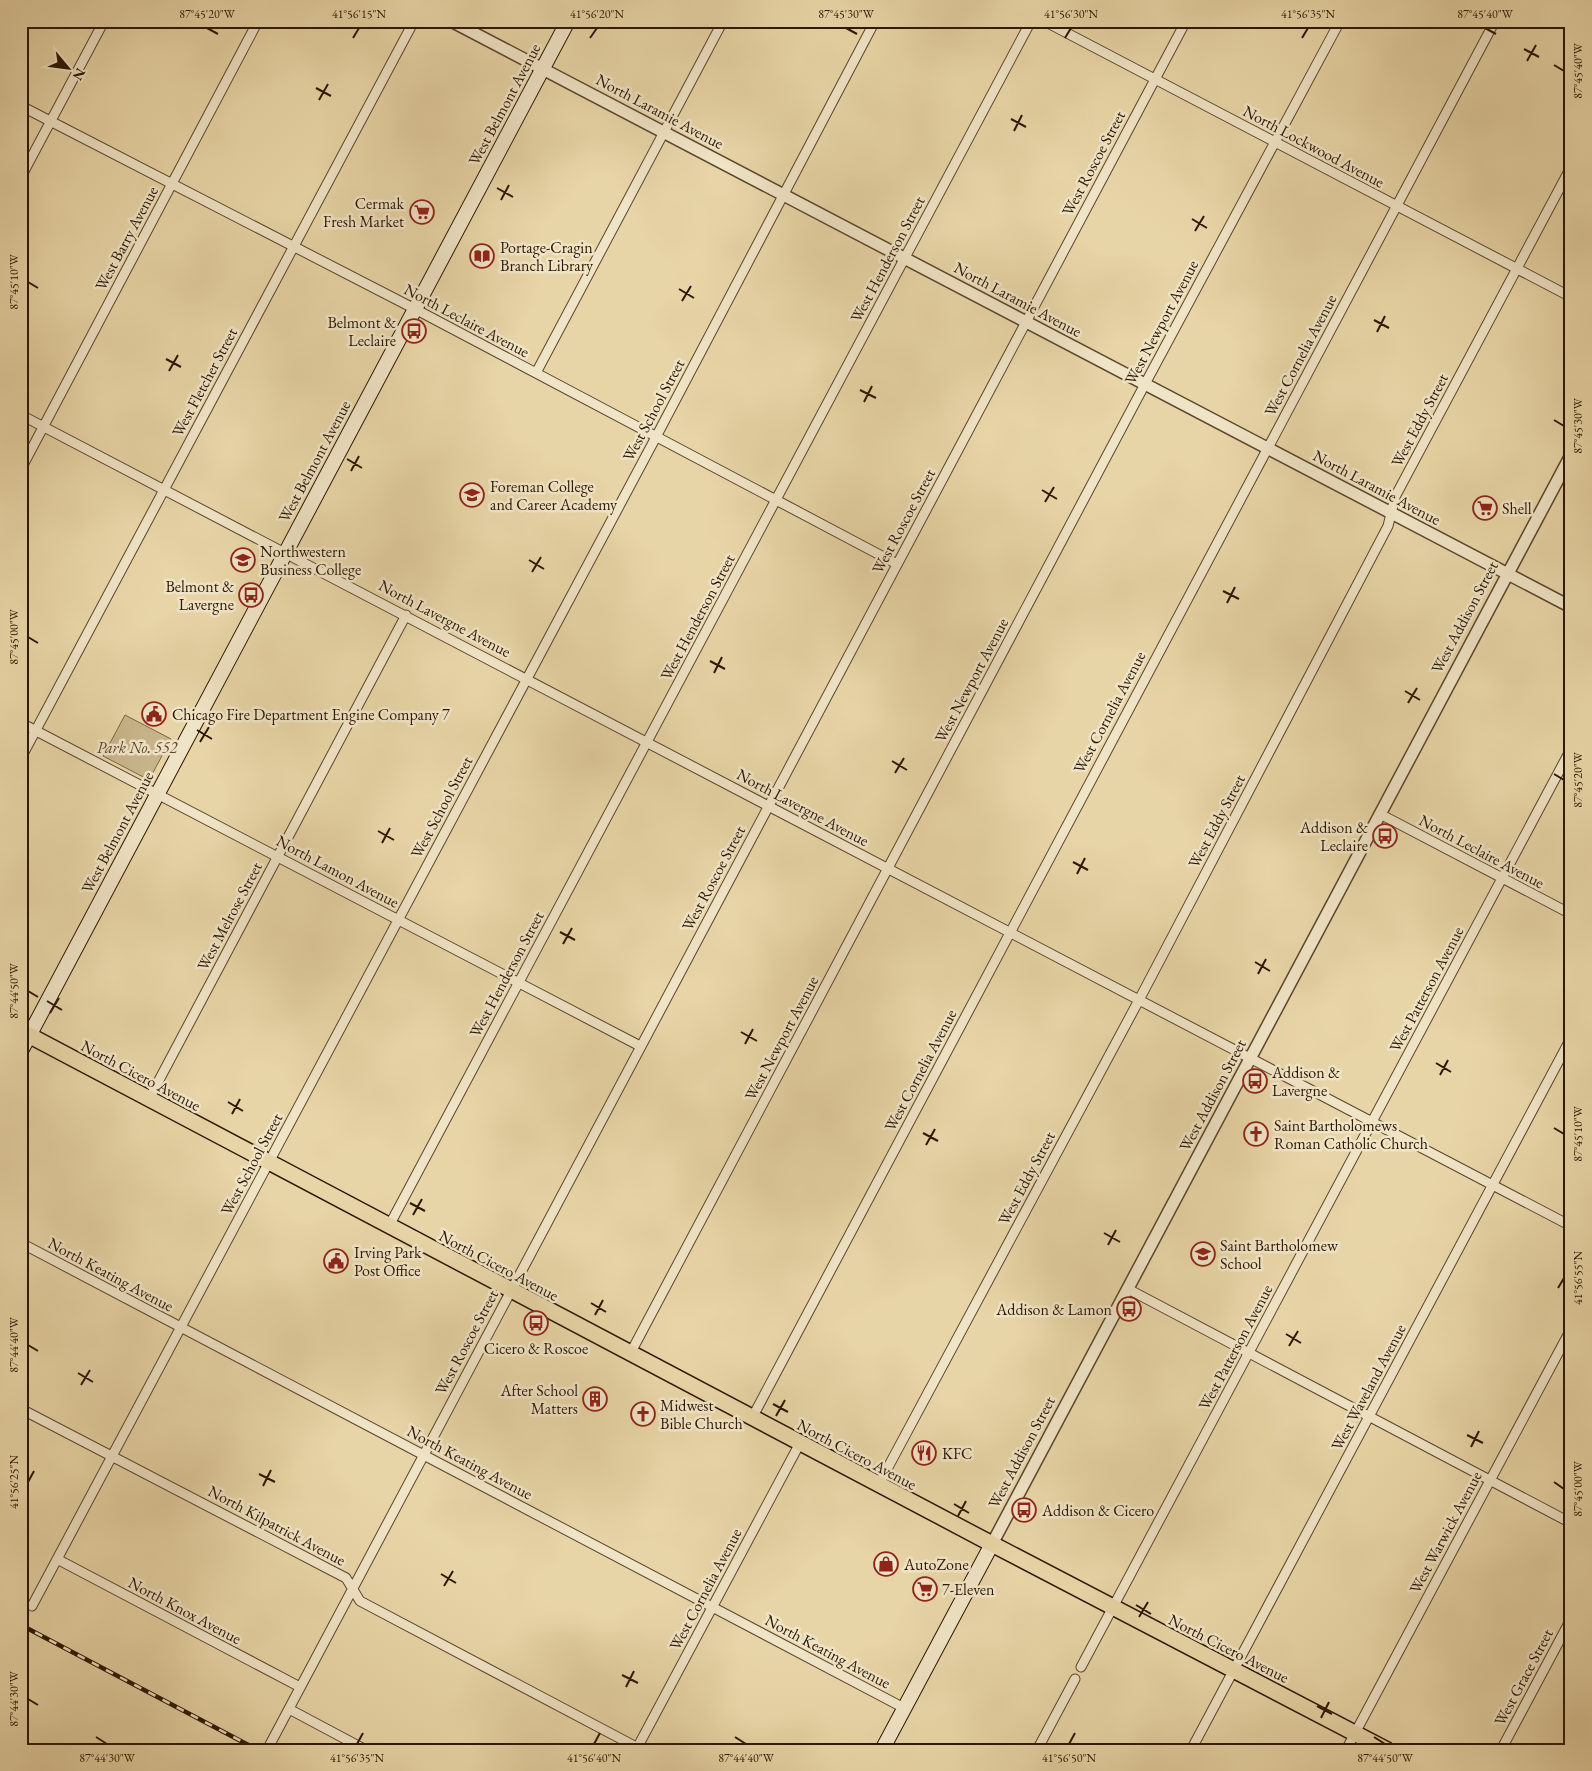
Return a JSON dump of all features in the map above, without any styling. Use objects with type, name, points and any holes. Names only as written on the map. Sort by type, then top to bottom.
[{"type":"main road","name":"West Belmont Avenue","points":[[21,1051],[25,1033],[158,794],[568,21]]},
{"type":"main road","name":"North Cicero Avenue","points":[[25,1033],[630,1354],[1387,1750]]},
{"type":"main road","name":"West Addison Street","points":[[882,1750],[992,1544]]},
{"type":"street","points":[[21,177],[104,21]]},
{"type":"street","name":"West Barry Avenue","points":[[21,469],[258,21]]},
{"type":"street","name":"West Fletcher Street","points":[[21,758],[414,21]]},
{"type":"street","name":"North Laramie Avenue","points":[[451,21],[1571,607]]},
{"type":"street","points":[[536,374],[723,21]]},
{"type":"street","name":"West School Street","points":[[32,1606],[656,437],[875,21]]},
{"type":"street","name":"West Henderson Street","points":[[389,1226],[1031,21]]},
{"type":"street","name":"North Lockwood Avenue","points":[[1044,21],[1571,297]]},
{"type":"street","name":"West Roscoe Street","points":[[267,1750],[1186,21]]},
{"type":"street","name":"West Newport Avenue","points":[[630,1354],[1340,21]]},
{"type":"street","name":"West Cornelia Avenue","points":[[752,1418],[1495,21]]},
{"type":"street","name":"North Leclaire Avenue","points":[[21,106],[415,309],[897,564]]},
{"type":"street","name":"West Eddy Street","points":[[878,1484],[1139,1000],[1388,526],[1395,497],[1571,167]]},
{"type":"street","name":"North Lavergne Avenue","points":[[21,415],[1571,1226]]},
{"type":"street","name":"West Addison Street","points":[[992,1544],[1571,455]]},
{"type":"street","name":"West Melrose Street","points":[[149,1099],[406,615]]},
{"type":"street","name":"North Lamon Avenue","points":[[21,723],[640,1046]]},
{"type":"street","name":"West Patterson Avenue","points":[[1081,1667],[1571,749]]},
{"type":"street","name":"North Leclaire Avenue","points":[[1380,814],[1571,914]]},
{"type":"street","name":"West Waveland Avenue","points":[[1191,1750],[1571,1038]]},
{"type":"street","name":"North Keating Avenue","points":[[21,1244],[904,1708]]},
{"type":"street","points":[[1128,1289],[1571,1523]]},
{"type":"street","name":"West Warwick Avenue","points":[[1346,1750],[1571,1328]]},
{"type":"street","name":"North Kilpatrick Avenue","points":[[21,1409],[346,1578],[360,1601],[639,1749]]},
{"type":"street","name":"West Cornelia Avenue","points":[[639,1749],[800,1443]]},
{"type":"street","name":"North Knox Avenue","points":[[57,1559],[300,1687]]},
{"type":"street","name":"West Grace Street","points":[[1501,1750],[1571,1619]]},
{"type":"street","points":[[1037,1750],[1075,1680]]},
{"type":"street","points":[[289,1709],[366,1750]]},
{"type":"green space","name":"Park No. 552","points":[[125,715],[171,739],[149,780],[103,756]]},
{"type":"railway","points":[[21,1625],[258,1750]]},
{"type":"place","name":"Cermak Fresh Market","points":[[422,212]]},
{"type":"place","name":"Portage-Cragin Branch Library","points":[[482,256]]},
{"type":"place","name":"Belmont & Leclaire","points":[[414,331]]},
{"type":"place","name":"Foreman College and Career Academy","points":[[472,495]]},
{"type":"place","name":"Shell","points":[[1485,508]]},
{"type":"place","name":"Northwestern Business College","points":[[243,560]]},
{"type":"place","name":"Belmont & Lavergne","points":[[251,595]]},
{"type":"place","name":"Chicago Fire Department Engine Company 7","points":[[154,714]]},
{"type":"place","name":"Addison & Leclaire","points":[[1385,836]]},
{"type":"place","name":"Addison & Lavergne","points":[[1255,1081]]},
{"type":"place","name":"Saint Bartholomews Roman Catholic Church","points":[[1256,1134]]},
{"type":"place","name":"Saint Bartholomew School","points":[[1203,1254]]},
{"type":"place","name":"Irving Park Post Office","points":[[336,1261]]},
{"type":"place","name":"Addison & Lamon","points":[[1129,1309]]},
{"type":"place","name":"Cicero & Roscoe","points":[[536,1323]]},
{"type":"place","name":"After School Matters","points":[[595,1399]]},
{"type":"place","name":"Midwest Bible Church","points":[[643,1414]]},
{"type":"place","name":"KFC","points":[[924,1453]]},
{"type":"place","name":"Addison & Cicero","points":[[1024,1510]]},
{"type":"place","name":"AutoZone","points":[[886,1564]]},
{"type":"place","name":"7-Eleven","points":[[925,1589]]}]
